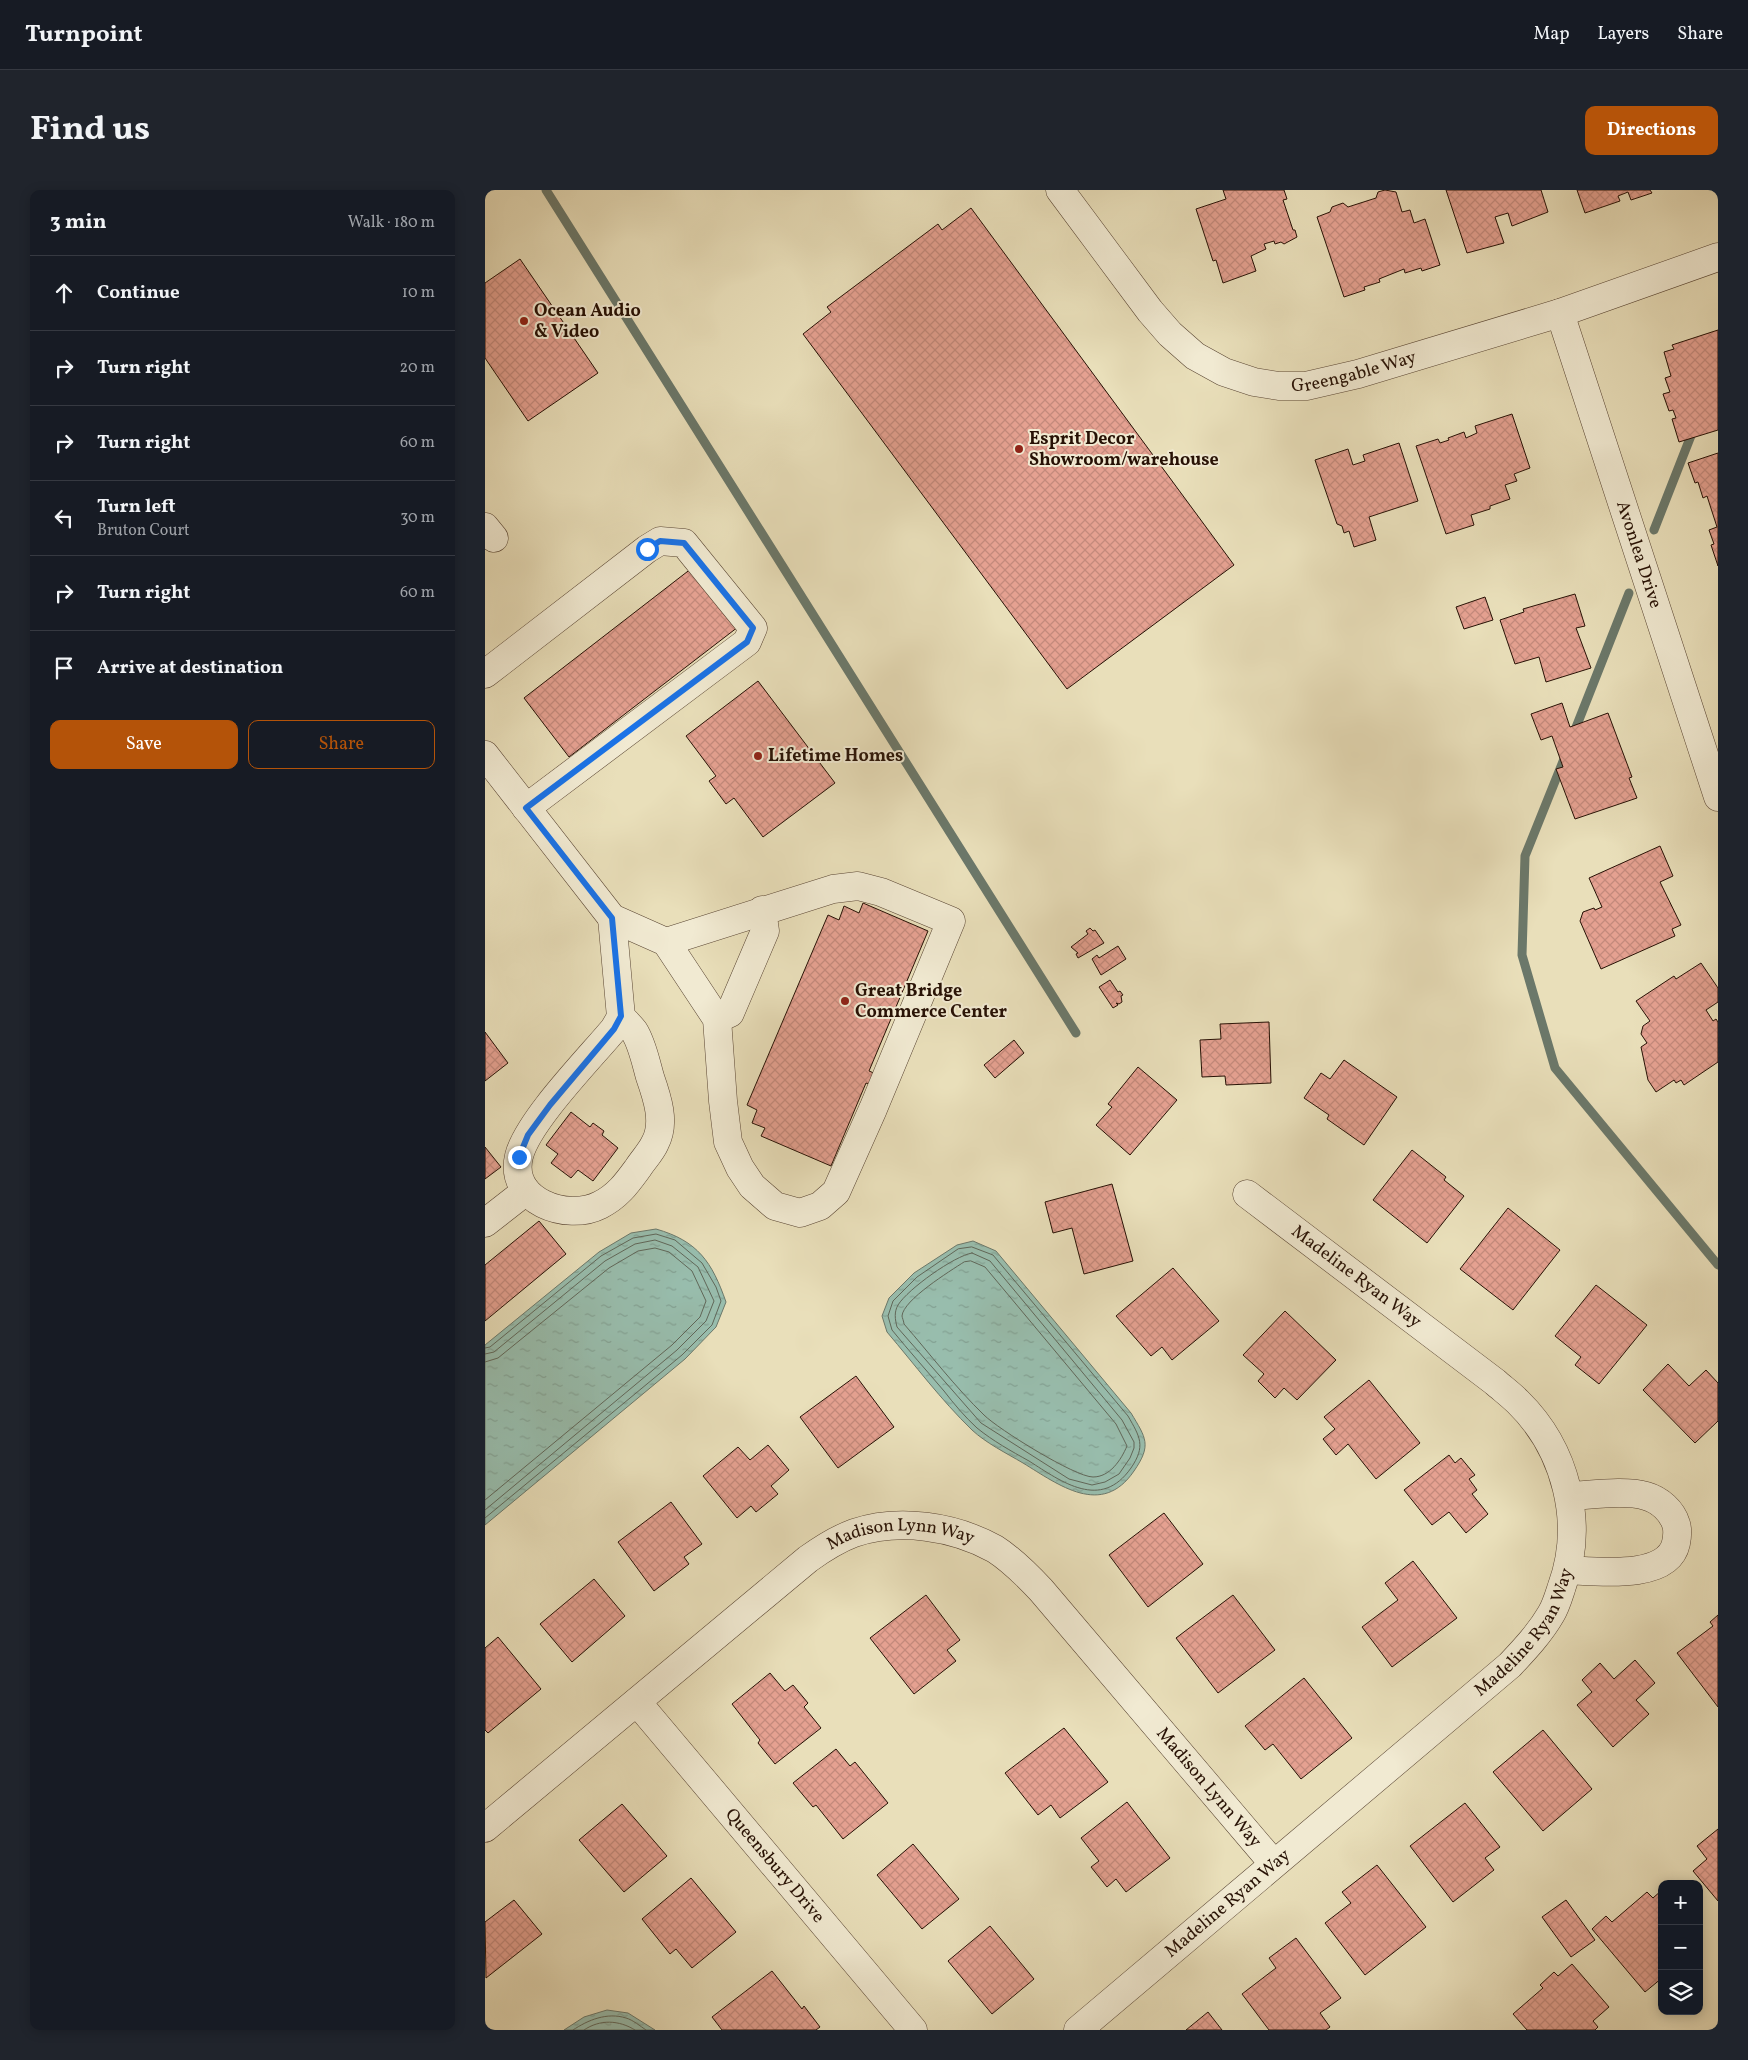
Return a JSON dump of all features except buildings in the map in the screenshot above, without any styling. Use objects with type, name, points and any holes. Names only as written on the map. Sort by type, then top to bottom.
[{"type":"street","name":"Greengable Way","points":[[1060,190],[1169,334],[1195,356],[1217,368],[1254,382],[1279,386],[1306,386],[1332,381],[1560,313],[1718,257]]},
{"type":"street","name":"Avonlea Drive","points":[[1560,313],[1718,797]]},
{"type":"street","points":[[485,674],[660,541],[684,543],[753,628],[747,642],[526,808]]},
{"type":"street","points":[[489,770],[526,808],[612,918],[666,942],[717,1019],[728,1142],[740,1168],[752,1186],[775,1206],[800,1213],[820,1206],[836,1192],[873,1109],[951,921],[881,892],[858,886],[833,889],[666,942]]},
{"type":"street","points":[[717,1019],[730,1013],[765,931],[762,910]]},
{"type":"street","points":[[612,918],[621,1016],[614,1029],[550,1105],[528,1135],[519,1157],[519,1178],[526,1191],[542,1205],[558,1209],[578,1210],[598,1206],[615,1196],[628,1183],[656,1143],[660,1128],[659,1108],[635,1032],[621,1016]]},
{"type":"street","points":[[485,1224],[526,1191]]},
{"type":"street","name":"Madeline Ryan Way","points":[[1077,2030],[1510,1665],[1532,1642],[1552,1613],[1568,1570],[1572,1548],[1573,1522],[1570,1496],[1559,1463],[1542,1432],[1519,1403],[1495,1382],[1247,1194]]},
{"type":"street","points":[[1568,1570],[1625,1572],[1644,1569],[1670,1555],[1675,1548],[1677,1538],[1677,1526],[1672,1516],[1665,1507],[1647,1496],[1629,1494],[1570,1496]]},
{"type":"street","name":"Madison Lynn Way","points":[[485,1828],[790,1572],[828,1546],[854,1533],[884,1527],[913,1526],[940,1529],[968,1537],[995,1550],[1021,1569],[1041,1590],[1273,1863]]},
{"type":"street","name":"Queensbury Drive","points":[[637,1702],[913,2030]]},
{"type":"water","points":[[656,1229],[683,1240],[693,1247],[709,1264],[726,1302],[716,1327],[685,1359],[485,1525],[485,1345],[599,1252],[631,1233]]},
{"type":"water","points":[[973,1241],[996,1251],[1131,1413],[1143,1435],[1145,1448],[1140,1462],[1122,1485],[1108,1493],[1094,1495],[1080,1493],[1051,1480],[996,1448],[972,1430],[950,1407],[887,1332],[882,1316],[889,1298],[914,1273],[957,1245]]},
{"type":"water","points":[[607,2010],[628,2013],[655,2030],[564,2030],[584,2017]]},
{"type":"waterway","points":[[546,190],[1076,1033]]},
{"type":"waterway","points":[[1654,530],[1694,428]]},
{"type":"waterway","points":[[1573,735],[1629,593]]},
{"type":"waterway","points":[[1566,754],[1525,856],[1522,955],[1555,1068],[1718,1265]]},
{"type":"place","name":"Ocean Audio & Video","points":[[524,321]]},
{"type":"place","name":"Esprit Decor Showroom/warehouse","points":[[1019,449]]},
{"type":"place","name":"Lifetime Homes","points":[[758,756]]},
{"type":"place","name":"Great Bridge Commerce Center","points":[[845,1001]]},
{"type":"route","points":[[519,1157],[528,1135],[550,1105],[614,1029],[621,1016],[612,918],[526,808],[747,642],[753,628],[684,543],[660,541],[647,549]]}]
